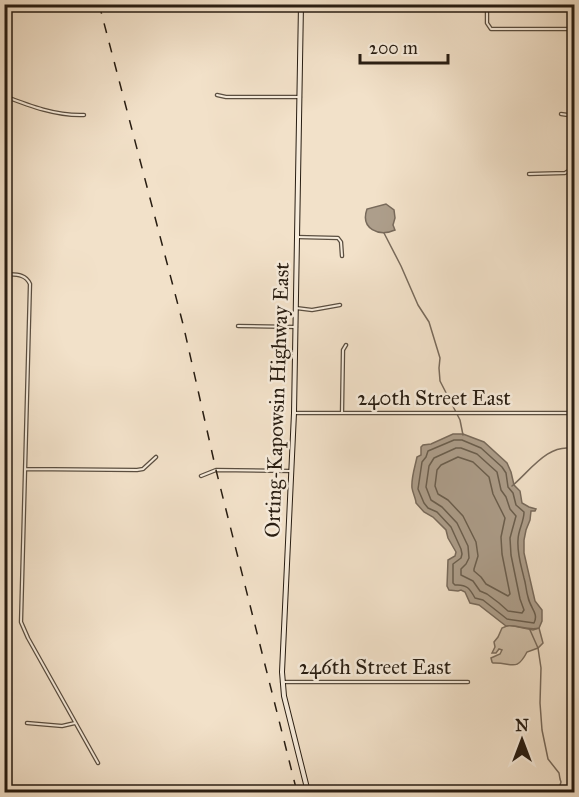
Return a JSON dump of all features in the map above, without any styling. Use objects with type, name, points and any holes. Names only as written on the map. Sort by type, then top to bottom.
[{"type":"main road","name":"Orting-Kapowsin Highway East","points":[[301,6],[294,412],[282,682],[308,792]]},
{"type":"street","points":[[143,4],[436,7]]},
{"type":"street","points":[[487,4],[486,21],[491,29],[574,29]]},
{"type":"street","points":[[217,95],[300,97]]},
{"type":"street","points":[[4,96],[54,113],[84,115]]},
{"type":"street","points":[[529,174],[565,173],[572,167],[574,96]]},
{"type":"street","points":[[561,114],[572,118]]},
{"type":"street","points":[[297,237],[338,238],[341,242],[342,256]]},
{"type":"street","points":[[4,274],[21,275],[26,277],[30,284],[21,622],[98,763]]},
{"type":"street","points":[[296,308],[312,310],[340,305]]},
{"type":"street","points":[[238,326],[296,327]]},
{"type":"street","points":[[342,413],[343,350],[346,345]]},
{"type":"street","name":"240th Street East","points":[[294,412],[574,413]]},
{"type":"street","points":[[25,469],[137,470],[143,469],[156,457]]},
{"type":"street","points":[[201,476],[216,470],[291,471]]},
{"type":"street","name":"246th Street East","points":[[282,682],[468,682]]},
{"type":"street","points":[[27,723],[62,726],[75,723]]},
{"type":"shaded area","points":[[509,625],[533,630],[539,628],[543,643],[538,648],[527,652],[516,664],[493,663],[491,658],[500,654],[502,650],[499,649],[496,653],[492,653],[495,647],[494,642],[502,628]]},
{"type":"water","points":[[386,204],[394,210],[395,230],[377,232],[372,230],[366,222],[367,209]]},
{"type":"water","points":[[453,434],[463,434],[484,442],[507,463],[514,485],[520,491],[522,503],[536,509],[531,511],[524,540],[524,553],[535,601],[542,610],[542,621],[539,628],[506,626],[479,605],[470,603],[465,592],[449,590],[447,586],[448,560],[455,556],[456,552],[446,530],[416,503],[412,484],[417,457],[421,455],[421,447]]},
{"type":"waterway","points":[[384,233],[418,305],[429,322],[440,358],[440,381],[460,420],[463,435]]},
{"type":"waterway","points":[[512,486],[548,454],[565,448],[574,449]]},
{"type":"waterway","points":[[530,630],[538,648],[541,668],[542,730],[548,759],[559,773],[561,782],[558,792]]},
{"type":"railway","points":[[99,4],[183,324],[216,470],[297,792]]}]
